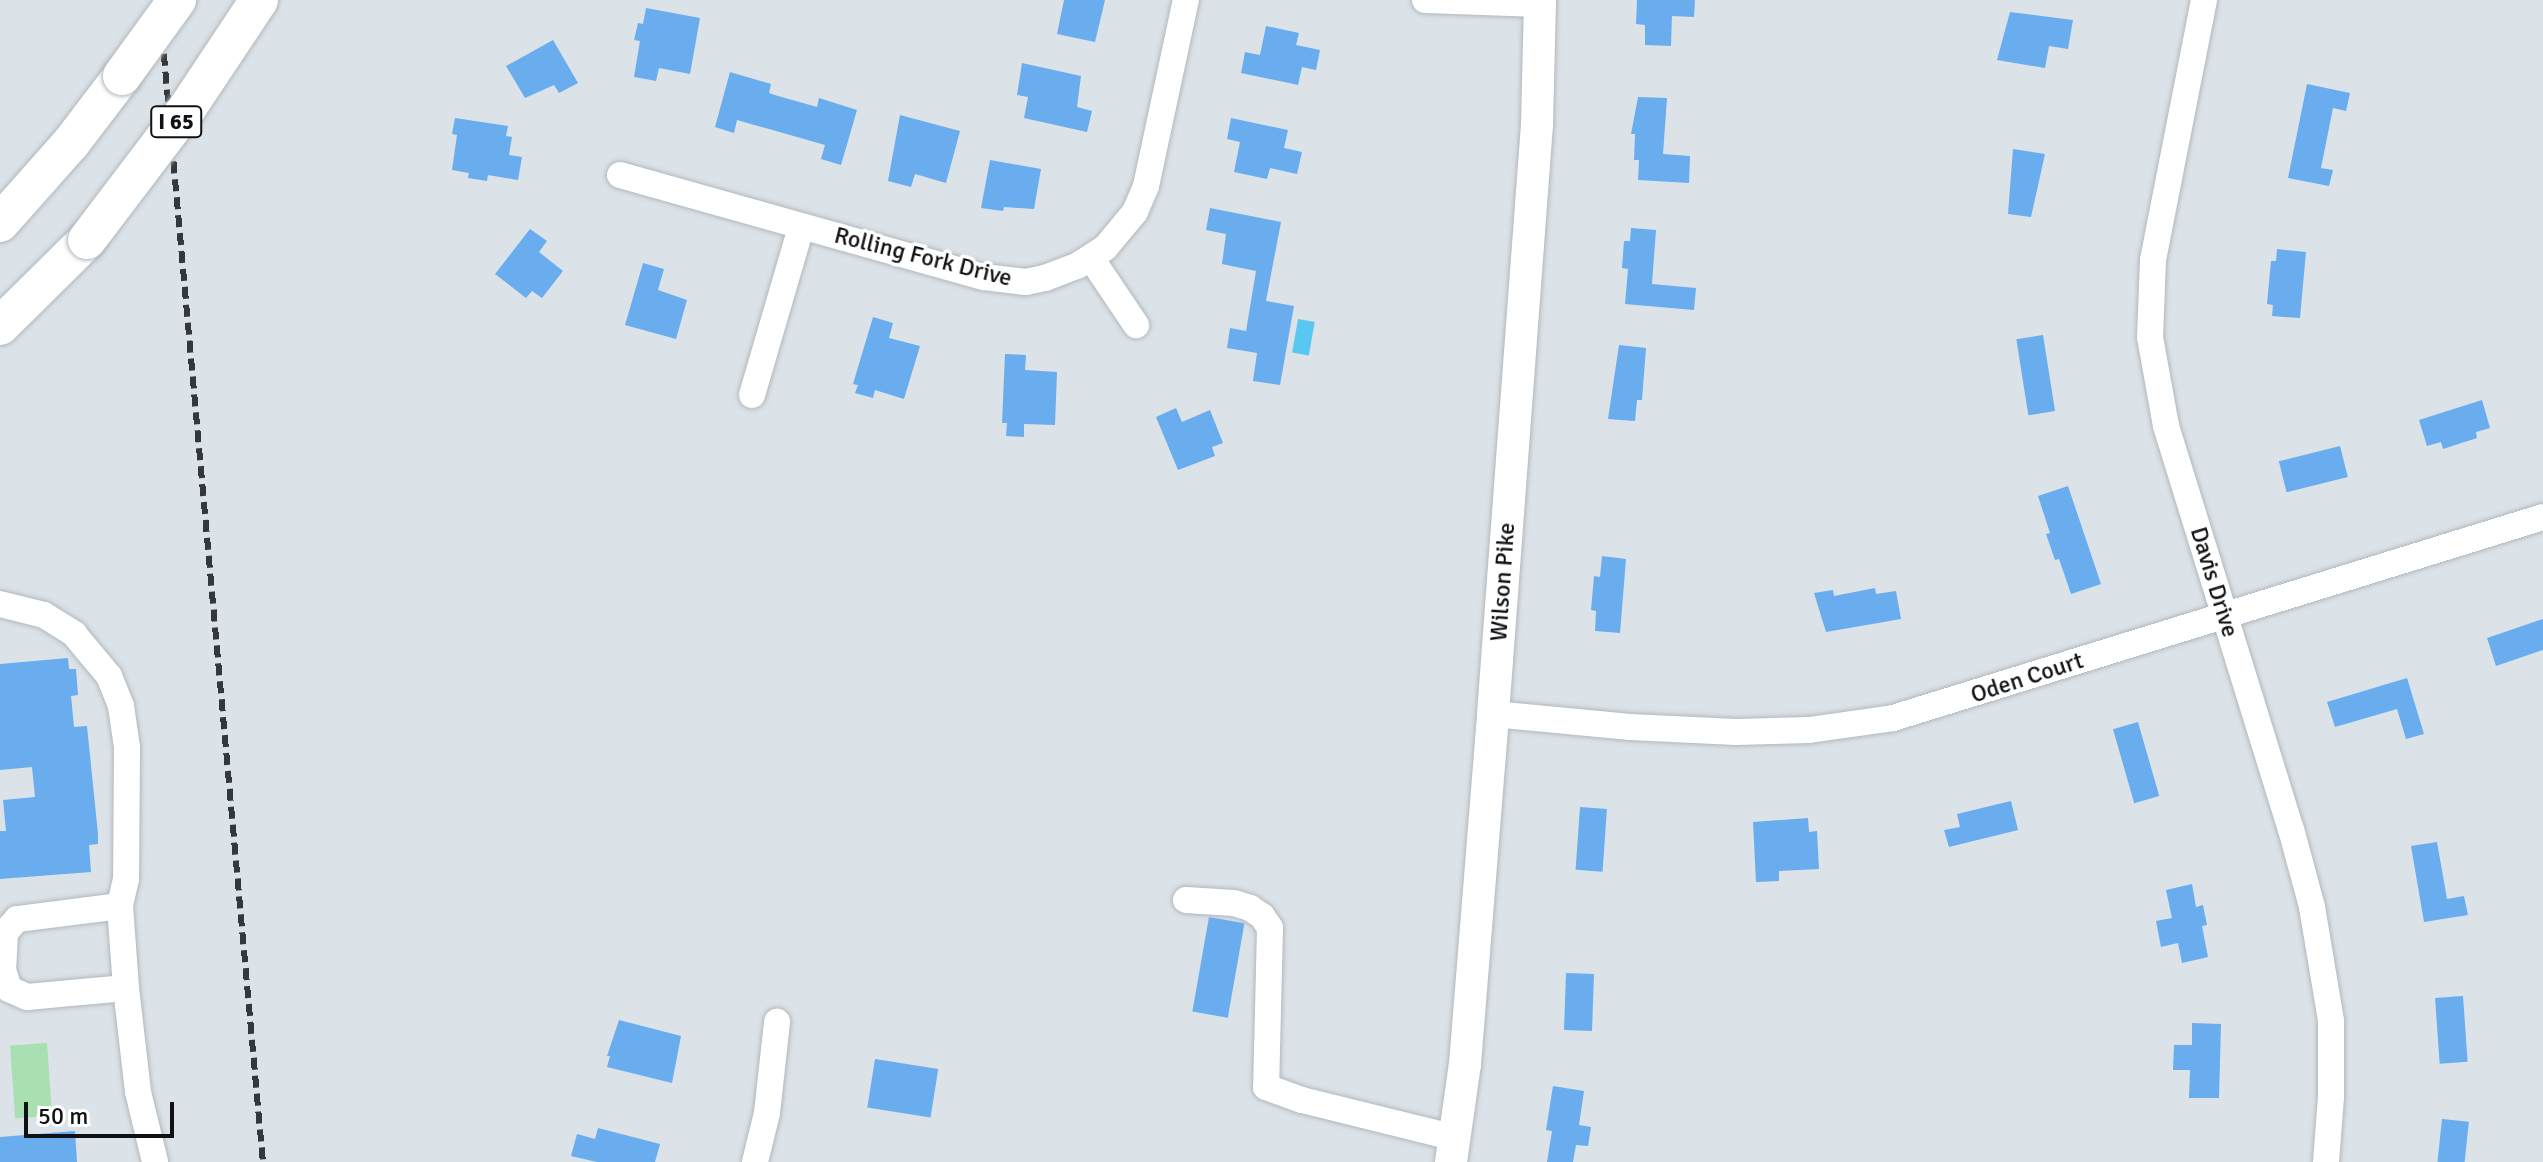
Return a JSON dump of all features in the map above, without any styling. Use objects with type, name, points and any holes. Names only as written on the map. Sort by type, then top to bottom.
[{"type":"highway","points":[[0,223],[71,143],[177,0]]},
{"type":"highway","name":"I 65","points":[[0,326],[87,240],[188,107],[259,0]]},
{"type":"main road","name":"Wilson Pike","points":[[1453,1150],[1465,1064],[1493,714],[1537,124],[1540,2]]},
{"type":"street","name":"Rolling Fork Drive","points":[[620,175],[1007,281],[1045,278],[1091,258],[1114,241],[1142,198],[1186,0]]},
{"type":"street","points":[[1425,0],[1540,2]]},
{"type":"street","name":"Davis Drive","points":[[2204,0],[2153,260],[2150,337],[2166,426],[2291,829],[2324,967],[2331,1021],[2331,1097],[2326,1162]]},
{"type":"street","points":[[752,395],[801,227]]},
{"type":"street","points":[[1091,258],[1136,325]]},
{"type":"street","name":"Oden Court","points":[[1493,714],[1645,728],[1809,730],[1893,718],[2543,517]]},
{"type":"street","points":[[0,604],[32,610],[64,626],[93,654],[116,692],[124,718],[127,747],[126,879],[120,906],[138,1092],[155,1162]]},
{"type":"street","points":[[1186,900],[1234,903],[1250,908],[1262,916],[1270,928],[1266,1087],[1453,1150]]},
{"type":"street","points":[[120,906],[17,919],[8,927],[3,940],[3,970],[11,991],[27,997],[126,988]]},
{"type":"street","points":[[755,1162],[772,1080],[777,1022]]},
{"type":"green space","points":[[47,1043],[52,1116],[15,1118],[10,1046]]},
{"type":"water","points":[[1298,319],[1315,322],[1309,355],[1292,352]]},
{"type":"building","points":[[1064,0],[1105,0],[1095,42],[1057,34]]},
{"type":"building","points":[[1637,0],[1695,0],[1694,17],[1672,16],[1671,46],[1645,45],[1645,25],[1636,24]]},
{"type":"building","points":[[646,8],[700,18],[690,74],[659,68],[656,81],[634,77],[640,41],[634,40],[638,23],[643,24]]},
{"type":"building","points":[[2010,12],[2073,20],[2068,49],[2049,46],[2045,68],[1997,60]]},
{"type":"building","points":[[1266,26],[1299,33],[1296,45],[1320,50],[1316,70],[1302,67],[1298,85],[1241,73],[1245,52],[1260,55]]},
{"type":"building","points":[[553,40],[578,83],[559,93],[554,85],[525,98],[506,66]]},
{"type":"building","points":[[1022,63],[1081,76],[1077,107],[1092,111],[1087,132],[1024,118],[1028,97],[1017,95]]},
{"type":"building","points":[[730,72],[771,84],[769,93],[778,96],[817,107],[819,98],[857,110],[841,165],[821,159],[825,145],[737,120],[734,133],[715,127]]},
{"type":"building","points":[[2307,84],[2350,93],[2346,111],[2333,108],[2321,168],[2333,170],[2329,186],[2288,178]]},
{"type":"building","points":[[1638,97],[1667,98],[1663,154],[1690,156],[1689,183],[1638,180],[1639,160],[1634,160],[1635,134],[1631,134]]},
{"type":"building","points":[[900,115],[960,131],[946,183],[915,174],[911,187],[888,181]]},
{"type":"building","points":[[455,118],[508,126],[506,136],[512,137],[509,155],[522,157],[518,180],[488,175],[487,181],[468,178],[469,173],[452,170],[457,135],[452,134]]},
{"type":"building","points":[[1231,118],[1288,130],[1284,148],[1302,152],[1297,174],[1270,168],[1267,179],[1234,172],[1240,142],[1227,139]]},
{"type":"building","points":[[2013,149],[2045,154],[2031,217],[2008,214]]},
{"type":"building","points":[[990,160],[1041,169],[1034,209],[1004,207],[1003,211],[981,208]]},
{"type":"building","points":[[1210,208],[1281,222],[1266,301],[1294,306],[1280,385],[1253,381],[1257,353],[1227,348],[1230,328],[1246,331],[1256,271],[1222,264],[1226,234],[1206,230]]},
{"type":"building","points":[[1631,228],[1656,230],[1652,284],[1696,288],[1694,310],[1625,304],[1628,269],[1622,268],[1624,241],[1630,241]]},
{"type":"building","points":[[530,229],[547,241],[539,252],[563,271],[542,298],[532,291],[526,298],[495,274]]},
{"type":"building","points":[[2277,249],[2306,252],[2300,318],[2272,316],[2273,305],[2267,304],[2271,261],[2276,261]]},
{"type":"building","points":[[643,263],[664,269],[658,290],[687,300],[676,339],[625,325]]},
{"type":"building","points":[[873,317],[893,323],[889,338],[920,346],[904,399],[875,390],[873,398],[855,393],[858,385],[853,384]]},
{"type":"building","points":[[2043,335],[2055,411],[2028,415],[2016,339]]},
{"type":"building","points":[[1619,345],[1646,348],[1642,400],[1637,400],[1635,421],[1608,419]]},
{"type":"building","points":[[1005,354],[1026,355],[1025,370],[1057,372],[1055,425],[1024,424],[1024,437],[1006,436],[1007,423],[1002,423]]},
{"type":"building","points":[[2482,400],[2490,428],[2476,432],[2477,438],[2443,449],[2441,442],[2427,446],[2419,420]]},
{"type":"building","points":[[1176,408],[1182,422],[1210,410],[1223,443],[1212,447],[1215,456],[1178,470],[1156,417]]},
{"type":"building","points":[[2340,446],[2348,477],[2287,492],[2279,461]]},
{"type":"building","points":[[2068,486],[2101,584],[2071,594],[2046,534],[2050,533],[2038,496]]},
{"type":"building","points":[[1602,556],[1626,559],[1620,633],[1595,631],[1596,611],[1591,610],[1594,576],[1600,577]]},
{"type":"building","points":[[1875,588],[1876,594],[1896,591],[1901,619],[1826,632],[1814,593],[1833,590],[1834,596]]},
{"type":"building","points":[[2543,619],[2543,650],[2496,666],[2487,638]]},
{"type":"building","points":[[68,658],[69,669],[76,669],[78,695],[71,696],[74,727],[87,726],[98,834],[98,844],[89,845],[91,872],[0,879],[0,831],[6,831],[3,800],[35,797],[32,767],[0,770],[0,664]]},
{"type":"building","points":[[2407,678],[2424,734],[2406,739],[2397,709],[2335,727],[2327,702]]},
{"type":"building","points":[[2138,722],[2159,796],[2134,803],[2113,729]]},
{"type":"building","points":[[2011,801],[2018,830],[1949,847],[1944,830],[1960,827],[1957,814]]},
{"type":"building","points":[[1580,807],[1607,809],[1603,872],[1576,870]]},
{"type":"building","points":[[1808,818],[1809,832],[1817,831],[1819,869],[1779,871],[1779,881],[1756,882],[1753,822]]},
{"type":"building","points":[[2437,842],[2447,899],[2464,896],[2468,915],[2424,922],[2411,846]]},
{"type":"building","points":[[2192,884],[2196,907],[2203,905],[2207,925],[2202,926],[2208,957],[2182,963],[2178,943],[2161,947],[2156,921],[2172,918],[2166,890]]},
{"type":"building","points":[[1209,917],[1244,923],[1228,1018],[1192,1012]]},
{"type":"building","points":[[1566,973],[1594,974],[1592,1031],[1564,1030]]},
{"type":"building","points":[[2463,996],[2468,1062],[2440,1064],[2435,998]]},
{"type":"building","points":[[619,1020],[681,1036],[672,1083],[607,1067],[610,1056],[607,1056]]},
{"type":"building","points":[[2192,1023],[2221,1024],[2219,1098],[2189,1098],[2190,1070],[2173,1070],[2174,1045],[2192,1045]]},
{"type":"building","points":[[875,1059],[938,1069],[931,1117],[867,1107]]},
{"type":"building","points":[[1553,1086],[1584,1091],[1579,1125],[1591,1127],[1588,1146],[1576,1145],[1573,1162],[1547,1162],[1552,1131],[1546,1130]]},
{"type":"building","points":[[2442,1119],[2469,1122],[2465,1162],[2438,1162]]},
{"type":"building","points":[[598,1128],[660,1144],[655,1162],[597,1162],[571,1156],[577,1134],[595,1139]]},
{"type":"building","points":[[75,1131],[77,1162],[0,1162],[0,1137]]},
{"type":"railway","points":[[159,0],[263,1162]]}]
